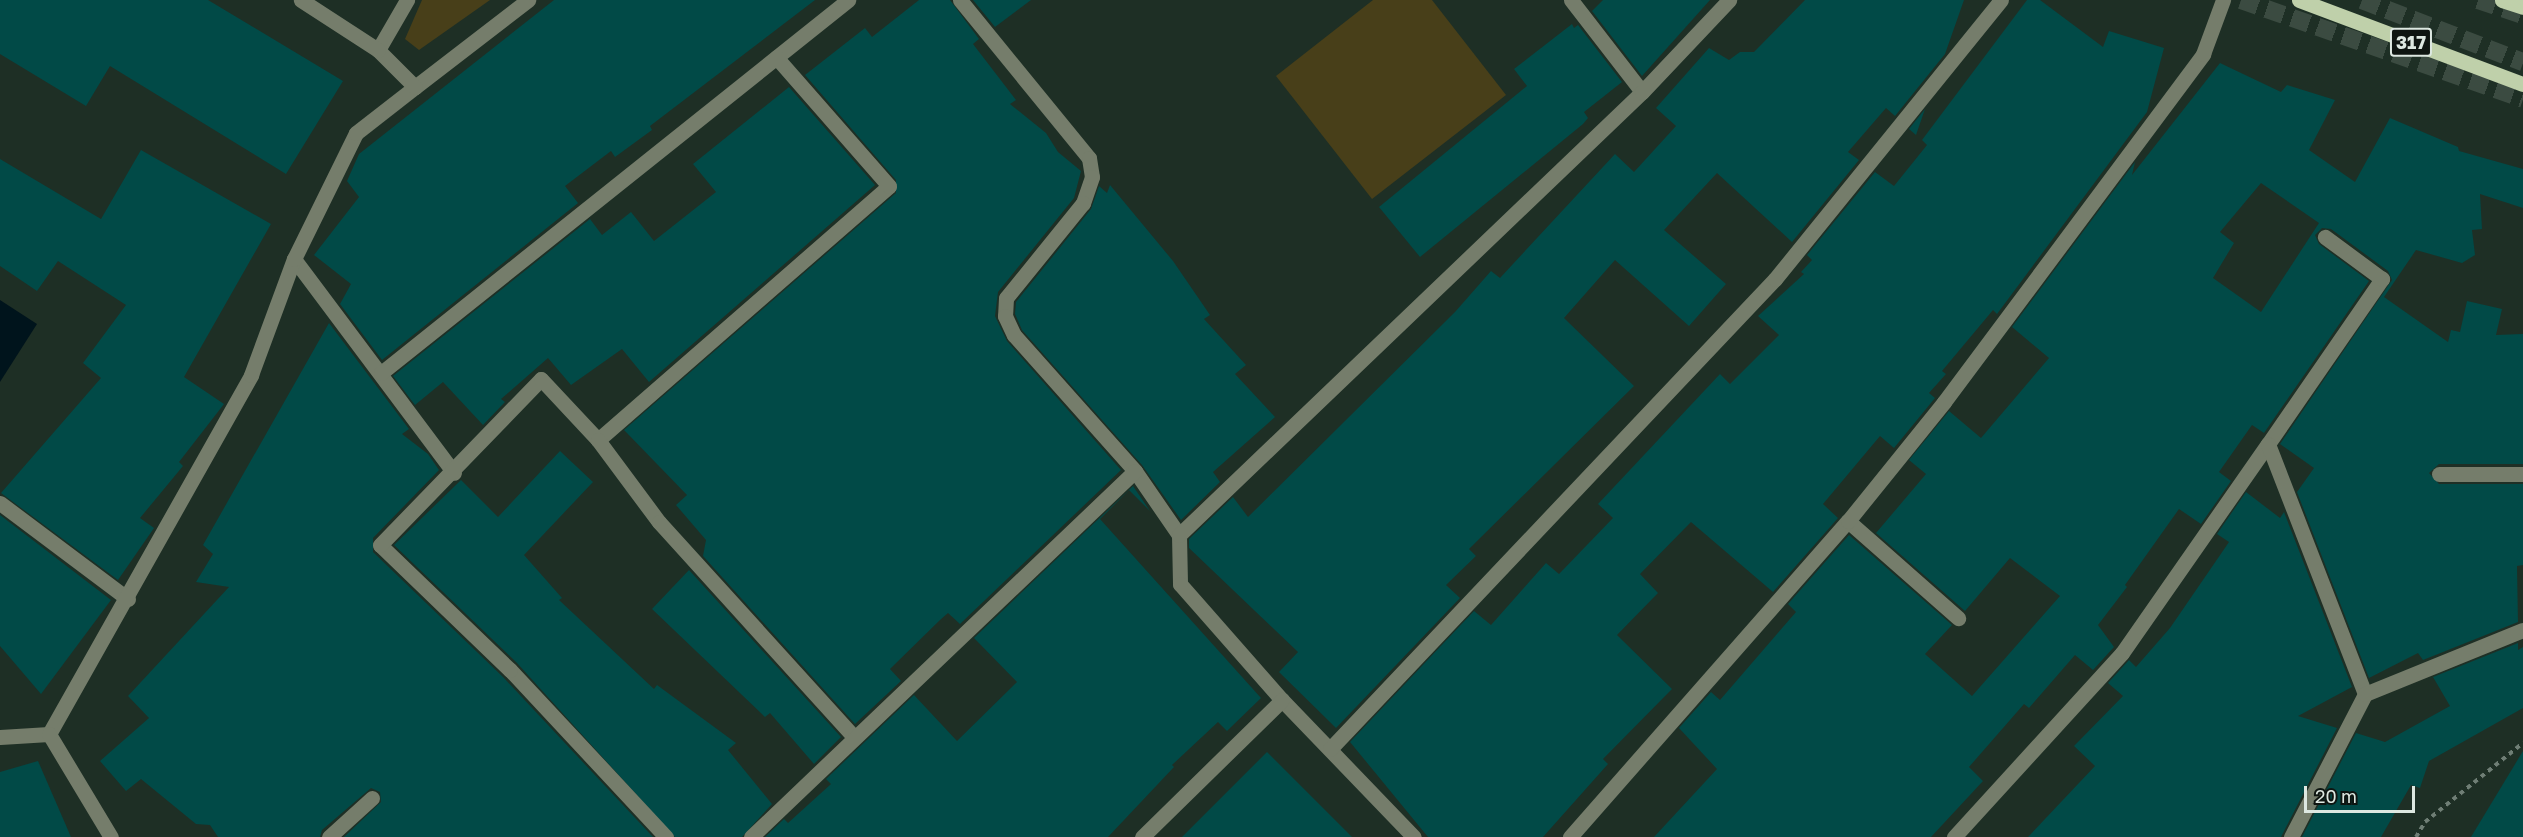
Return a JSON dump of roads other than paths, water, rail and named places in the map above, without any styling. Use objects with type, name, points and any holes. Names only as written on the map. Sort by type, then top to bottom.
[{"type":"main road","name":"317","points":[[2299,0],[2523,84]]},
{"type":"main road","points":[[2502,0],[2523,7]]},
{"type":"street","points":[[301,0],[378,50],[415,87]]},
{"type":"street","points":[[378,50],[407,0]]},
{"type":"street","points":[[49,734],[128,599],[251,375],[294,259],[356,133],[528,0]]},
{"type":"street","points":[[381,373],[848,0]]},
{"type":"street","points":[[960,0],[1089,158],[1092,177],[1083,203],[1006,298],[1005,316],[1014,335],[1135,471],[1179,535],[1180,584],[1282,700],[1414,837]]},
{"type":"street","points":[[1571,0],[1642,92]]},
{"type":"street","points":[[1179,535],[1642,92],[1728,0]]},
{"type":"street","points":[[1330,749],[1774,279],[2001,0]]},
{"type":"street","points":[[1570,837],[1848,521],[1944,402],[2203,54],[2223,0]]},
{"type":"street","points":[[598,440],[888,186],[777,57]]},
{"type":"street","points":[[1954,837],[2122,653],[2382,279],[2325,237]]},
{"type":"street","points":[[294,259],[454,473]]},
{"type":"street","points":[[666,837],[510,670],[380,545],[454,473],[541,379],[598,440],[659,522],[854,737]]},
{"type":"street","points":[[2268,444],[2365,694]]},
{"type":"street","points":[[751,837],[1135,471]]},
{"type":"street","points":[[2439,474],[2523,474]]},
{"type":"street","points":[[0,503],[128,599]]},
{"type":"street","points":[[1848,521],[1958,618]]},
{"type":"street","points":[[2291,837],[2365,694],[2523,630]]},
{"type":"street","points":[[1142,837],[1282,700]]},
{"type":"street","points":[[0,737],[49,734]]},
{"type":"street","points":[[49,734],[111,837]]},
{"type":"street","points":[[329,837],[372,798]]},
{"type":"water","points":[[0,300],[37,324],[0,382]]},
{"type":"tunnel","points":[[2241,0],[2523,99]]},
{"type":"tunnel","points":[[2362,0],[2523,62]]},
{"type":"tunnel","points":[[2478,0],[2523,15]]}]
